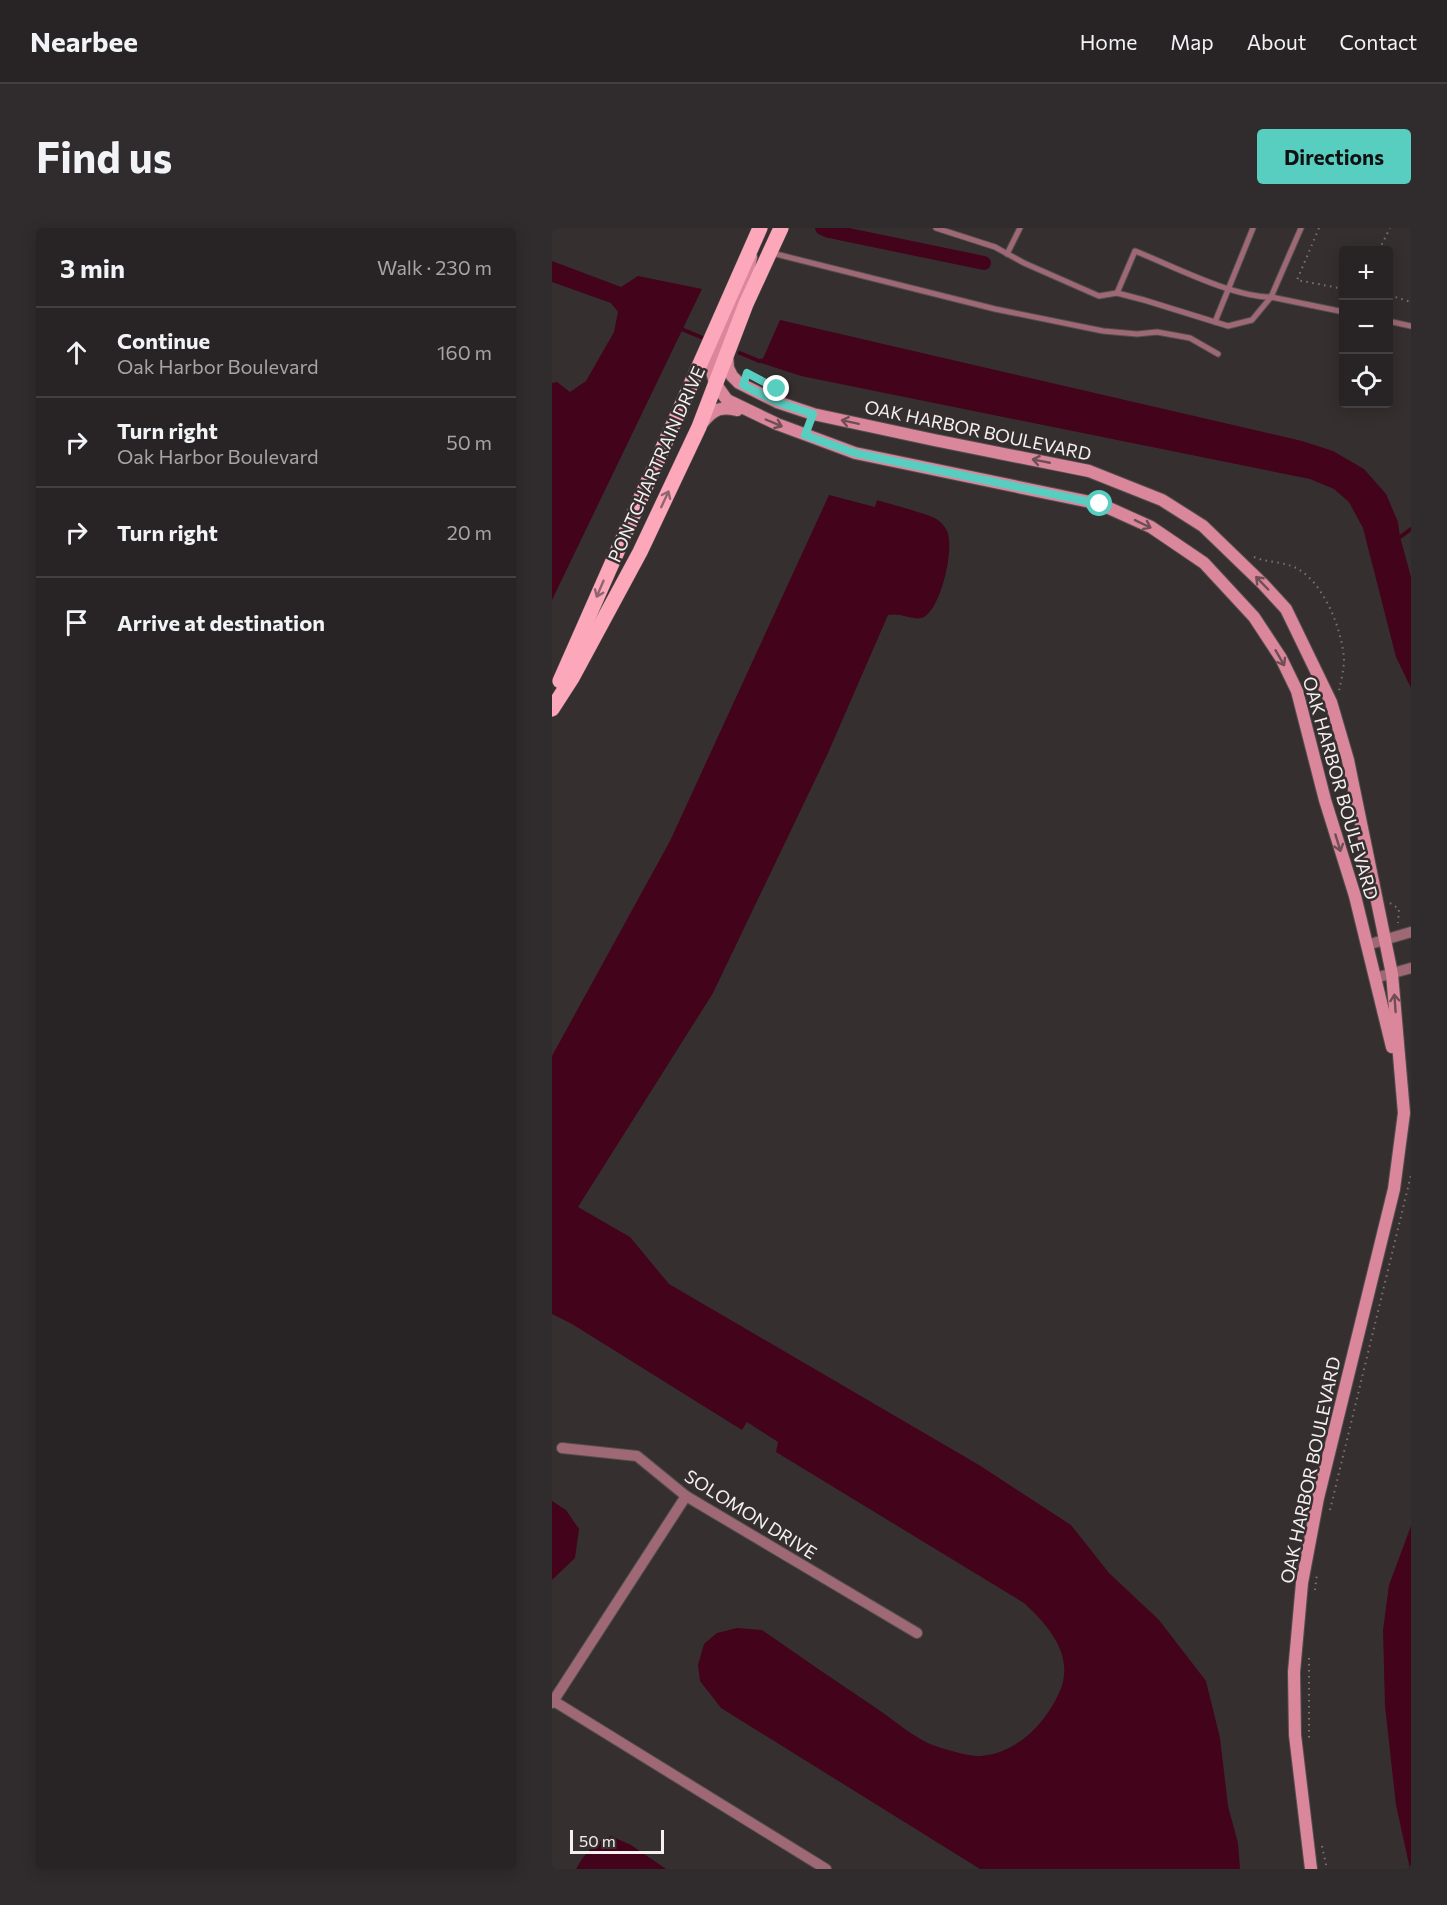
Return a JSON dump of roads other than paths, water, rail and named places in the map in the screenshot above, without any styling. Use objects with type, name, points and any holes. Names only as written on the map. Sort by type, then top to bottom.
[{"type":"main road","name":"PONTCHARTRAIN DRIVE","points":[[552,710],[572,678],[640,552],[699,427],[746,304],[781,228]]},
{"type":"main road","name":"PONTCHARTRAIN DRIVE","points":[[552,700],[757,233]]},
{"type":"street","points":[[715,383],[712,360],[747,279],[757,233]]},
{"type":"street","name":"OAK HARBOR BOULEVARD","points":[[727,355],[728,368],[739,383],[777,402],[813,414],[1089,471],[1162,500],[1203,526],[1286,609],[1331,702],[1348,760],[1392,974],[1404,1113],[1394,1189],[1318,1498],[1302,1583],[1294,1672],[1295,1735],[1311,1869]]},
{"type":"street","name":"OAK HARBOR BOULEVARD","points":[[715,383],[727,400],[754,414],[855,453],[1100,504],[1151,527],[1204,563],[1254,617],[1281,658],[1297,691],[1325,801],[1355,896],[1401,1082]]},
{"type":"street","points":[[699,427],[716,409],[725,407],[754,414]]},
{"type":"street","points":[[805,435],[813,414]]},
{"type":"street","points":[[1367,945],[1411,932]]},
{"type":"street","points":[[1375,978],[1411,968]]},
{"type":"street","name":"SOLOMON DRIVE","points":[[562,1448],[637,1456],[686,1496],[917,1633]]},
{"type":"street","points":[[686,1496],[552,1702],[826,1869]]},
{"type":"lane","points":[[936,228],[995,247],[1099,296],[1117,293],[1228,326],[1252,320],[1271,297],[1301,228]]},
{"type":"lane","points":[[1007,254],[1020,228]]},
{"type":"lane","points":[[1215,322],[1253,228]]},
{"type":"lane","points":[[1117,293],[1135,251],[1255,297],[1271,297],[1339,311]]},
{"type":"lane","points":[[770,253],[996,309],[1103,331],[1137,334],[1157,332],[1190,338],[1218,354]]},
{"type":"lane","points":[[1393,322],[1411,326]]},
{"type":"waterway","points":[[822,228],[984,263]]},
{"type":"waterway","points":[[679,328],[703,338]]},
{"type":"waterway","points":[[740,353],[759,361],[765,360]]},
{"type":"waterway","points":[[1400,537],[1411,529]]}]
